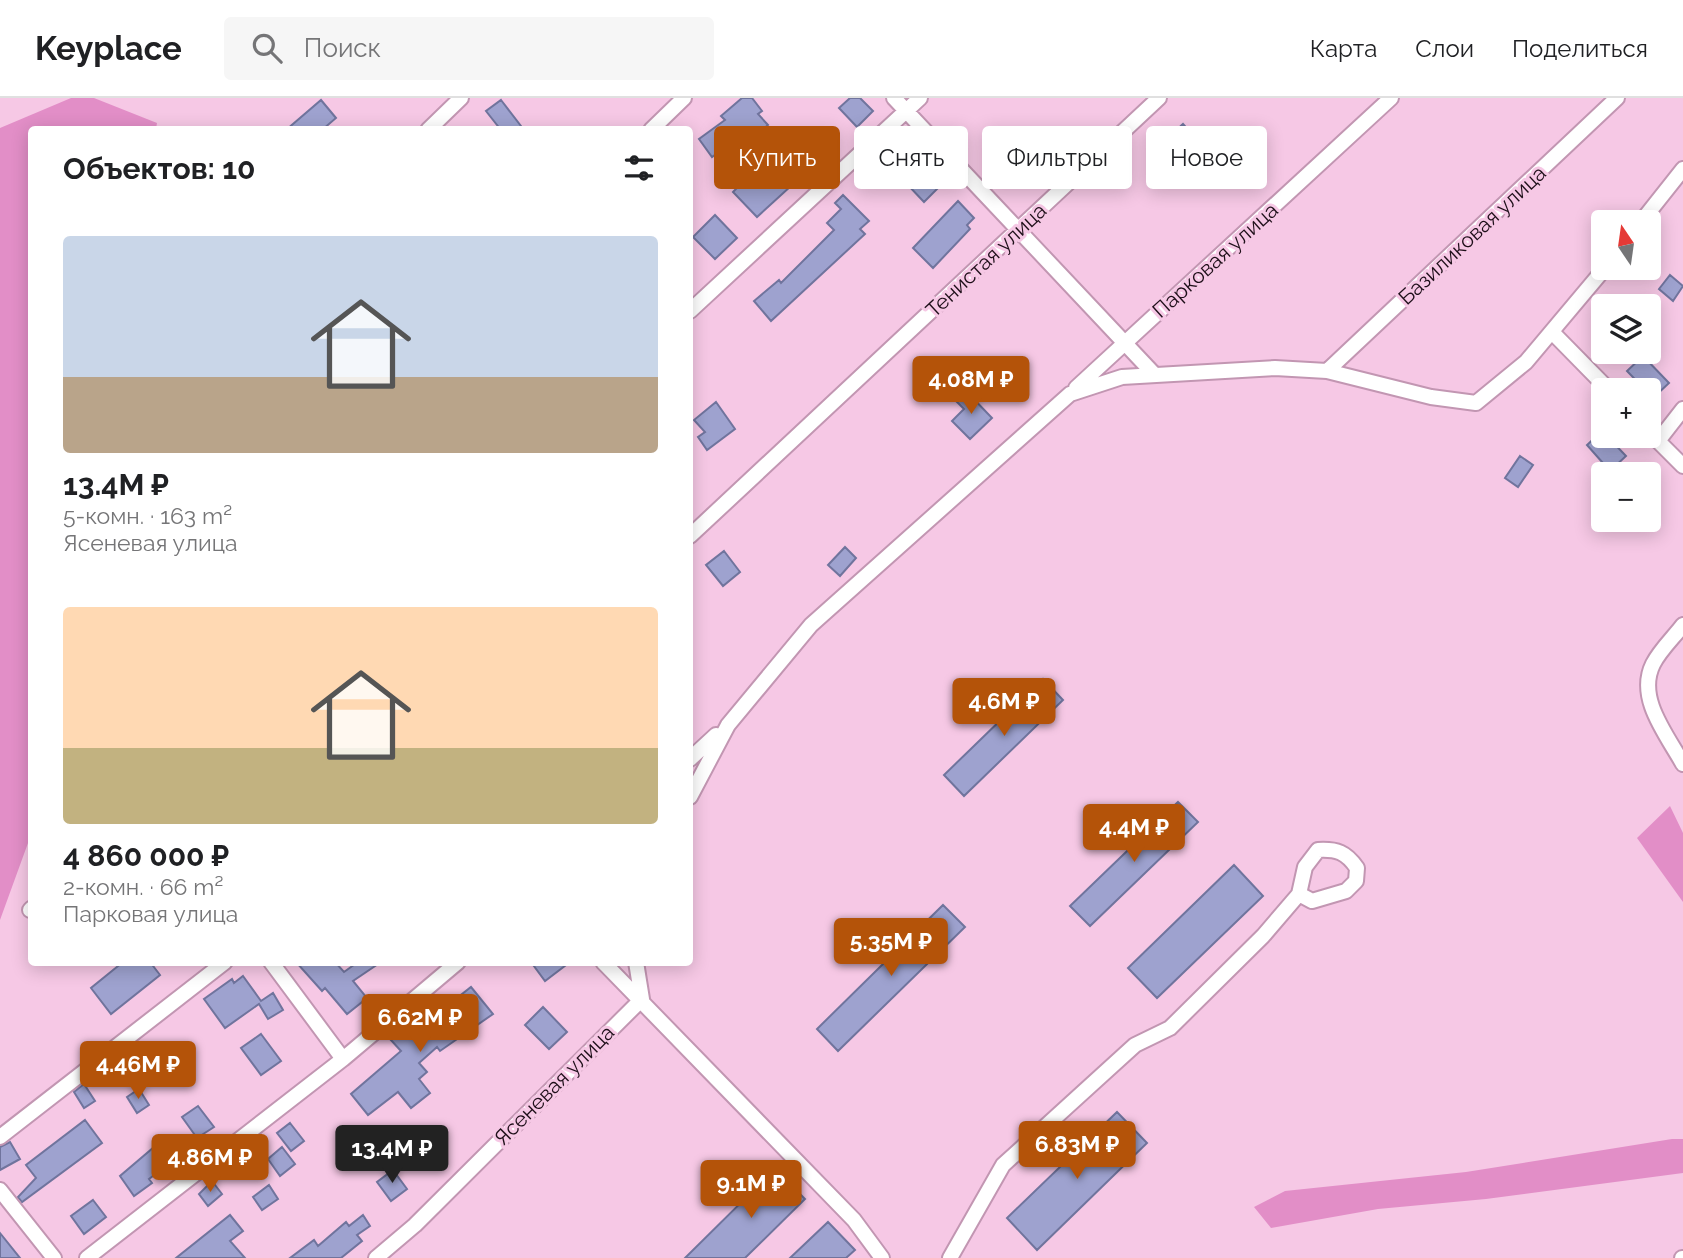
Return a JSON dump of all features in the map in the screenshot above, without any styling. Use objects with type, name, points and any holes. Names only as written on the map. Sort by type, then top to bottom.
[{"type":"street","points":[[432,126],[461,98]]},
{"type":"street","points":[[655,126],[684,98]]},
{"type":"street","points":[[894,98],[1153,373]]},
{"type":"street","points":[[693,308],[920,98]]},
{"type":"street","name":"Тенистая улица","points":[[693,533],[1159,98]]},
{"type":"street","name":"Парковая улица","points":[[728,724],[827,609],[1070,394],[1391,98]]},
{"type":"street","name":"Базиликовая улица","points":[[1326,371],[1618,98]]},
{"type":"street","points":[[1651,210],[1683,169]]},
{"type":"street","points":[[1070,394],[1103,382],[1153,373],[1275,368],[1326,371],[1432,397],[1476,402],[1518,370],[1553,333],[1595,280]]},
{"type":"street","points":[[1553,333],[1597,378]]},
{"type":"street","points":[[1661,429],[1683,409]]},
{"type":"street","points":[[1661,444],[1683,466]]},
{"type":"street","points":[[1683,625],[1653,664],[1647,687],[1651,707],[1683,764]]},
{"type":"street","points":[[693,756],[728,724]]},
{"type":"street","points":[[693,791],[728,724]]},
{"type":"street","points":[[950,1258],[1003,1166],[1135,1045],[1170,1028],[1299,894]]},
{"type":"street","points":[[0,1137],[220,966]]},
{"type":"street","points":[[274,966],[343,1059]]},
{"type":"street","points":[[87,1258],[343,1059],[453,966]]},
{"type":"street","points":[[607,966],[642,999],[678,1042],[854,1220],[883,1258]]},
{"type":"street","points":[[637,966],[642,999]]},
{"type":"street","name":"Ясеневая улица","points":[[376,1258],[415,1225],[642,999]]},
{"type":"street","points":[[0,1190],[54,1258]]},
{"type":"shaded area","points":[[71,98],[94,98],[157,123],[156,126],[28,126],[28,843],[0,920],[0,128]]},
{"type":"shaded area","points":[[1670,806],[1683,833],[1683,902],[1637,838]]},
{"type":"shaded area","points":[[1683,1139],[1683,1173],[1486,1199],[1378,1209],[1271,1228],[1254,1207],[1285,1191],[1466,1172]]},
{"type":"building","points":[[742,98],[752,98],[762,111],[758,114],[768,125],[717,126],[725,120],[721,116]]},
{"type":"building","points":[[850,98],[860,98],[873,111],[856,126],[839,108]]},
{"type":"building","points":[[321,100],[336,118],[327,126],[291,126]]},
{"type":"building","points":[[501,100],[521,126],[498,126],[486,111]]},
{"type":"building","points":[[714,128],[714,156],[712,157],[699,139]]},
{"type":"building","points":[[736,189],[788,189],[757,217],[733,192]]},
{"type":"building","points":[[912,189],[937,189],[924,202]]},
{"type":"building","points":[[843,195],[869,221],[860,229],[865,234],[771,321],[754,301],[779,280],[781,283],[834,230],[827,223],[841,209],[835,203]]},
{"type":"building","points":[[958,201],[974,218],[967,225],[970,229],[933,268],[913,248]]},
{"type":"building","points":[[715,215],[737,238],[715,259],[693,237]]},
{"type":"building","points":[[1670,275],[1683,286],[1673,301],[1659,289]]},
{"type":"building","points":[[1634,364],[1651,364],[1669,383],[1661,390],[1661,378],[1634,378],[1627,371]]},
{"type":"building","points":[[967,392],[992,418],[970,439],[952,421],[964,409],[957,402]]},
{"type":"building","points":[[716,402],[735,429],[707,450],[698,437],[705,432],[694,420]]},
{"type":"building","points":[[1591,441],[1591,448],[1618,448],[1626,456],[1620,462],[1602,462],[1587,445]]},
{"type":"building","points":[[1520,456],[1533,465],[1518,487],[1505,478]]},
{"type":"building","points":[[845,547],[856,558],[840,576],[828,565]]},
{"type":"building","points":[[724,551],[740,572],[723,586],[706,565]]},
{"type":"building","points":[[1043,679],[1063,700],[964,796],[944,775]]},
{"type":"building","points":[[1178,802],[1198,822],[1090,926],[1070,906]]},
{"type":"building","points":[[1234,865],[1263,896],[1157,998],[1128,968]]},
{"type":"building","points":[[943,905],[965,927],[838,1051],[817,1029]]},
{"type":"building","points":[[118,966],[153,966],[160,975],[111,1014],[91,988]]},
{"type":"building","points":[[300,966],[339,966],[344,972],[352,966],[375,966],[353,981],[367,998],[347,1014],[325,988],[322,991]]},
{"type":"building","points":[[534,966],[565,966],[545,981]]},
{"type":"building","points":[[243,976],[261,1001],[273,993],[283,1010],[268,1019],[259,1004],[225,1028],[204,999],[232,979],[234,983]]},
{"type":"building","points":[[471,987],[493,1014],[440,1051],[437,1047],[419,1063],[427,1072],[419,1079],[430,1093],[411,1108],[398,1092],[368,1115],[351,1094],[401,1051],[390,1039],[409,1022],[419,1034],[455,1006],[452,1002]]},
{"type":"building","points":[[543,1007],[567,1032],[549,1049],[525,1025]]},
{"type":"building","points":[[261,1034],[281,1061],[261,1075],[241,1048]]},
{"type":"building","points":[[84,1084],[95,1101],[84,1108],[74,1092]]},
{"type":"building","points":[[139,1089],[149,1105],[137,1113],[127,1097]]},
{"type":"building","points":[[198,1106],[214,1127],[197,1138],[182,1117]]},
{"type":"building","points":[[1117,1112],[1147,1143],[1037,1250],[1007,1218]]},
{"type":"building","points":[[85,1120],[102,1143],[22,1202],[18,1197],[36,1178],[26,1165]]},
{"type":"building","points":[[290,1123],[304,1141],[291,1151],[277,1133]]},
{"type":"building","points":[[167,1136],[181,1155],[149,1179],[152,1183],[134,1196],[120,1176]]},
{"type":"building","points":[[10,1142],[20,1159],[0,1170],[0,1147]]},
{"type":"building","points":[[282,1147],[295,1164],[280,1176],[268,1159]]},
{"type":"building","points":[[775,1169],[805,1199],[745,1258],[685,1258]]},
{"type":"building","points":[[393,1170],[407,1189],[391,1201],[377,1182]]},
{"type":"building","points":[[212,1181],[222,1194],[208,1206],[199,1194]]},
{"type":"building","points":[[269,1185],[278,1199],[262,1210],[253,1197]]},
{"type":"building","points":[[93,1200],[106,1217],[84,1234],[71,1216]]},
{"type":"building","points":[[230,1215],[243,1231],[230,1241],[245,1258],[176,1258]]},
{"type":"building","points":[[363,1215],[370,1226],[357,1235],[362,1241],[341,1258],[290,1258],[314,1240],[318,1246],[346,1222],[349,1226]]},
{"type":"building","points":[[828,1222],[855,1250],[846,1258],[790,1258]]},
{"type":"building","points":[[0,1233],[20,1258],[0,1258]]}]
